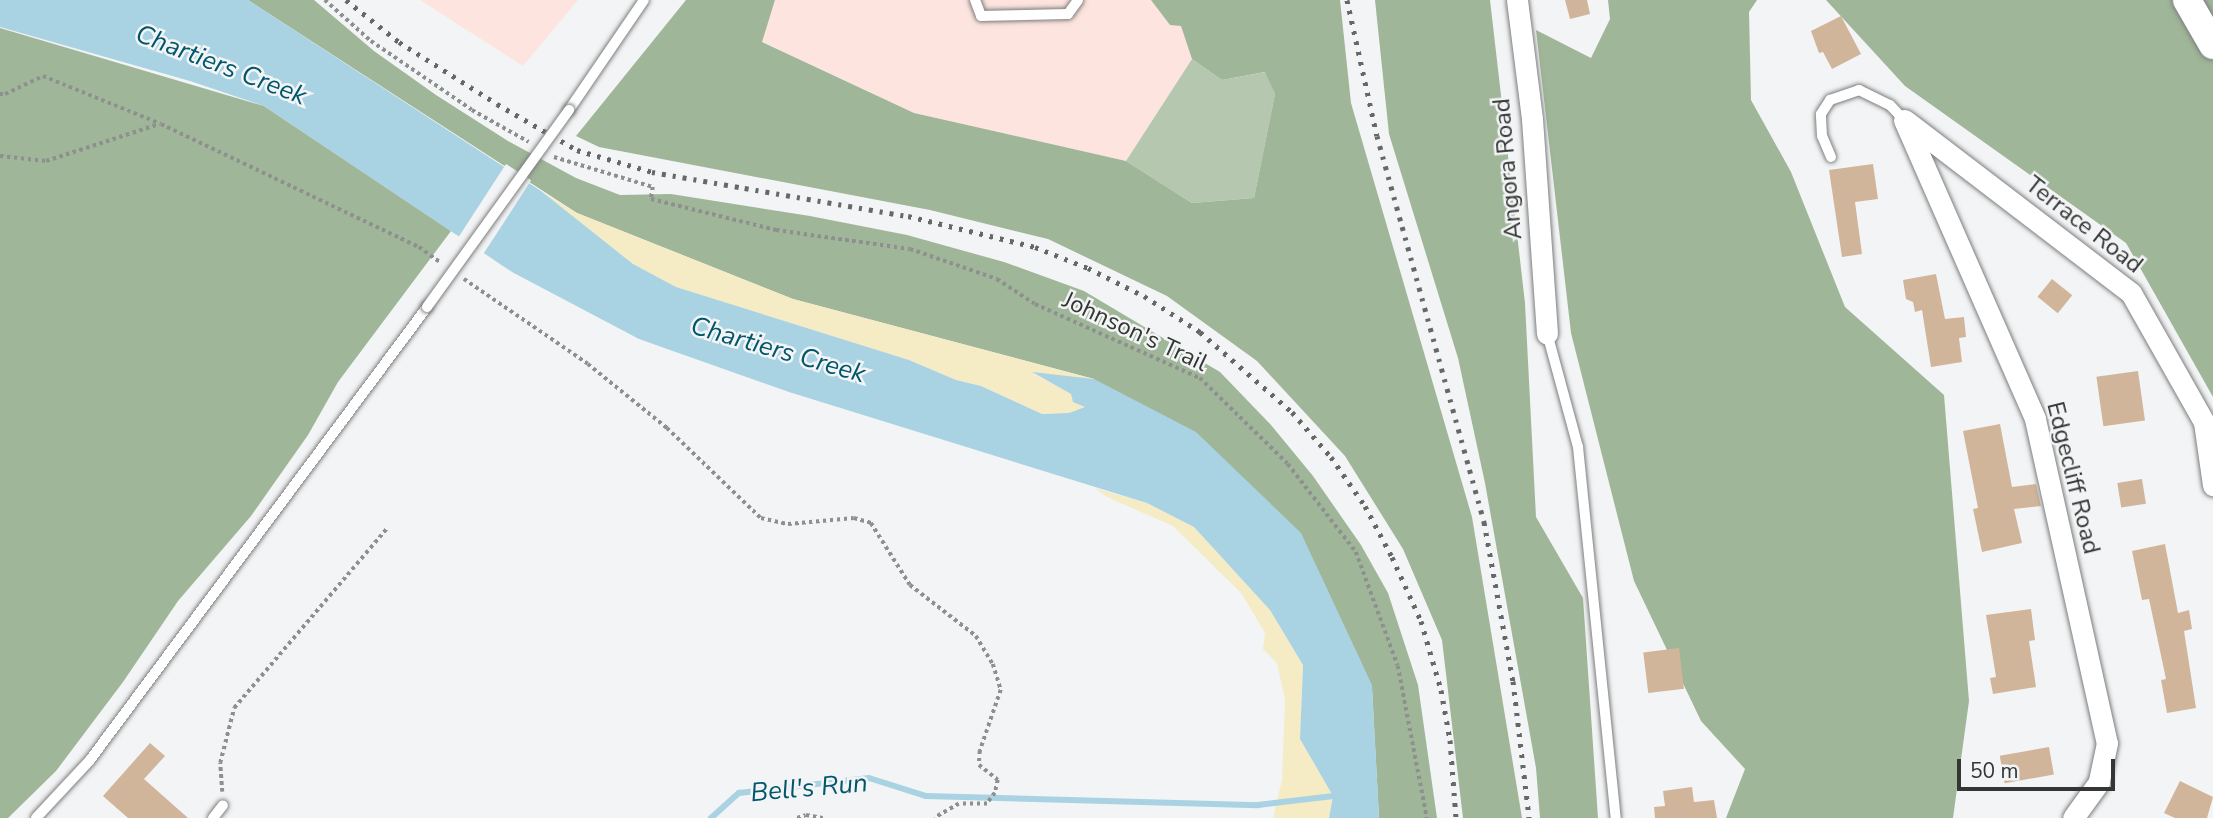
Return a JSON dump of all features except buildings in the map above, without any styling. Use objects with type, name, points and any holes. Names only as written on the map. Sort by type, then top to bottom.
[{"type":"street","name":"Angora Road","points":[[1517,0],[1532,120],[1547,333]]},
{"type":"street","points":[[2187,0],[2213,45]]},
{"type":"street","name":"Terrace Road","points":[[1904,120],[2131,293],[2204,422],[2213,485]]},
{"type":"street","name":"Edgecliff Road","points":[[1904,120],[2035,419],[2107,743],[2099,782],[2073,818]]},
{"type":"lane","points":[[36,818],[90,760],[427,307],[569,110],[644,0]]},
{"type":"lane","points":[[975,0],[981,16],[1068,14],[1078,0]]},
{"type":"lane","points":[[1831,157],[1822,136],[1821,114],[1830,100],[1859,90],[1890,105],[1904,120]]},
{"type":"lane","points":[[1547,333],[1578,447],[1616,818]]},
{"type":"lane","points":[[213,818],[222,805]]},
{"type":"path","points":[[325,0],[371,41],[472,110],[540,149]]},
{"type":"path","points":[[0,94],[43,76],[161,124],[419,247],[441,263]]},
{"type":"path","points":[[0,156],[46,162],[161,124]]},
{"type":"path","name":"Johnson's Trail","points":[[551,155],[563,162],[653,187],[651,199],[776,230],[910,249],[997,279],[1035,304],[1200,378],[1288,464],[1356,552],[1398,666],[1427,818]]},
{"type":"path","points":[[464,279],[608,380],[667,428],[761,518],[788,524],[854,518],[871,523],[910,584],[976,636],[993,664],[1001,690],[984,738],[979,765],[998,780],[995,793],[987,804],[959,804],[935,818]]},
{"type":"path","points":[[222,805],[220,763],[234,708],[387,528]]},
{"type":"path","points":[[797,818],[806,814],[823,818]]},
{"type":"shaded area","points":[[420,0],[578,0],[523,66]]},
{"type":"shaded area","points":[[775,0],[1230,0],[1126,161],[914,113],[761,41]]},
{"type":"green space","points":[[248,0],[314,0],[374,51],[508,141],[576,178],[620,195],[671,194],[810,216],[907,235],[1004,262],[1084,291],[1220,372],[1271,425],[1313,476],[1361,545],[1388,593],[1418,685],[1437,818],[1379,818],[1372,689],[1094,379],[793,299],[577,213]]},
{"type":"green space","points":[[686,0],[775,0],[762,42],[914,113],[1126,161],[1192,203],[1254,198],[1275,94],[1265,72],[1222,80],[1192,59],[1181,26],[1170,25],[1151,0],[1340,0],[1351,103],[1472,517],[1522,818],[1463,818],[1442,640],[1403,549],[1345,456],[1257,361],[1167,296],[1048,239],[930,210],[599,147],[576,136]]},
{"type":"green space","points":[[1375,0],[1490,0],[1525,303],[1536,517],[1583,598],[1598,818],[1540,818],[1536,768],[1485,483],[1458,358],[1389,134]]},
{"type":"green space","points":[[1608,0],[1757,0],[1749,12],[1751,100],[1791,172],[1845,307],[1944,395],[1969,701],[1953,818],[1726,818],[1745,769],[1701,721],[1634,581],[1571,333],[1536,30],[1591,58],[1610,19]]},
{"type":"green space","points":[[1826,0],[2213,0],[2213,397],[2126,243],[1905,86]]},
{"type":"green space","points":[[0,28],[264,106],[451,231],[338,382],[308,435],[251,516],[178,601],[123,682],[56,771],[8,818],[0,818]]},
{"type":"green space","points":[[1192,59],[1222,80],[1266,72],[1275,94],[1254,198],[1192,203],[1126,161]]},
{"type":"sand","points":[[541,191],[577,213],[793,299],[1094,379],[1034,374],[1071,394],[1086,407],[1069,413],[1042,414],[981,386],[956,380],[909,360],[676,287],[633,264]]},
{"type":"sand","points":[[1095,488],[1147,503],[1194,527],[1270,610],[1303,665],[1300,739],[1333,796],[1329,818],[1273,818],[1282,780],[1285,700],[1277,663],[1263,649],[1265,633],[1242,594],[1173,526],[1107,497]]},
{"type":"water","name":"Chartiers Creek","points":[[0,0],[248,0],[541,191],[633,264],[676,287],[909,360],[956,380],[981,386],[1042,414],[1069,413],[1085,407],[1073,402],[1071,394],[1032,372],[1094,379],[1196,432],[1301,533],[1372,685],[1379,818],[1329,818],[1333,796],[1300,739],[1303,665],[1270,610],[1194,527],[1147,503],[789,392],[639,339],[512,272],[264,106],[190,81],[0,27]]},
{"type":"pier","points":[[506,164],[531,180],[482,256],[457,239]]},
{"type":"waterway","name":"Bell's Run","points":[[711,818],[739,793],[869,778],[926,796],[1258,805],[1333,796]]},
{"type":"railway","points":[[346,0],[399,42],[497,104],[577,150],[652,172],[908,216],[1035,247],[1088,268],[1144,296],[1200,332],[1292,412],[1331,457],[1365,506],[1392,557],[1421,621],[1441,690],[1450,740],[1456,818]]},
{"type":"railway","points":[[1347,0],[1377,136],[1484,522],[1513,681],[1529,818]]}]
